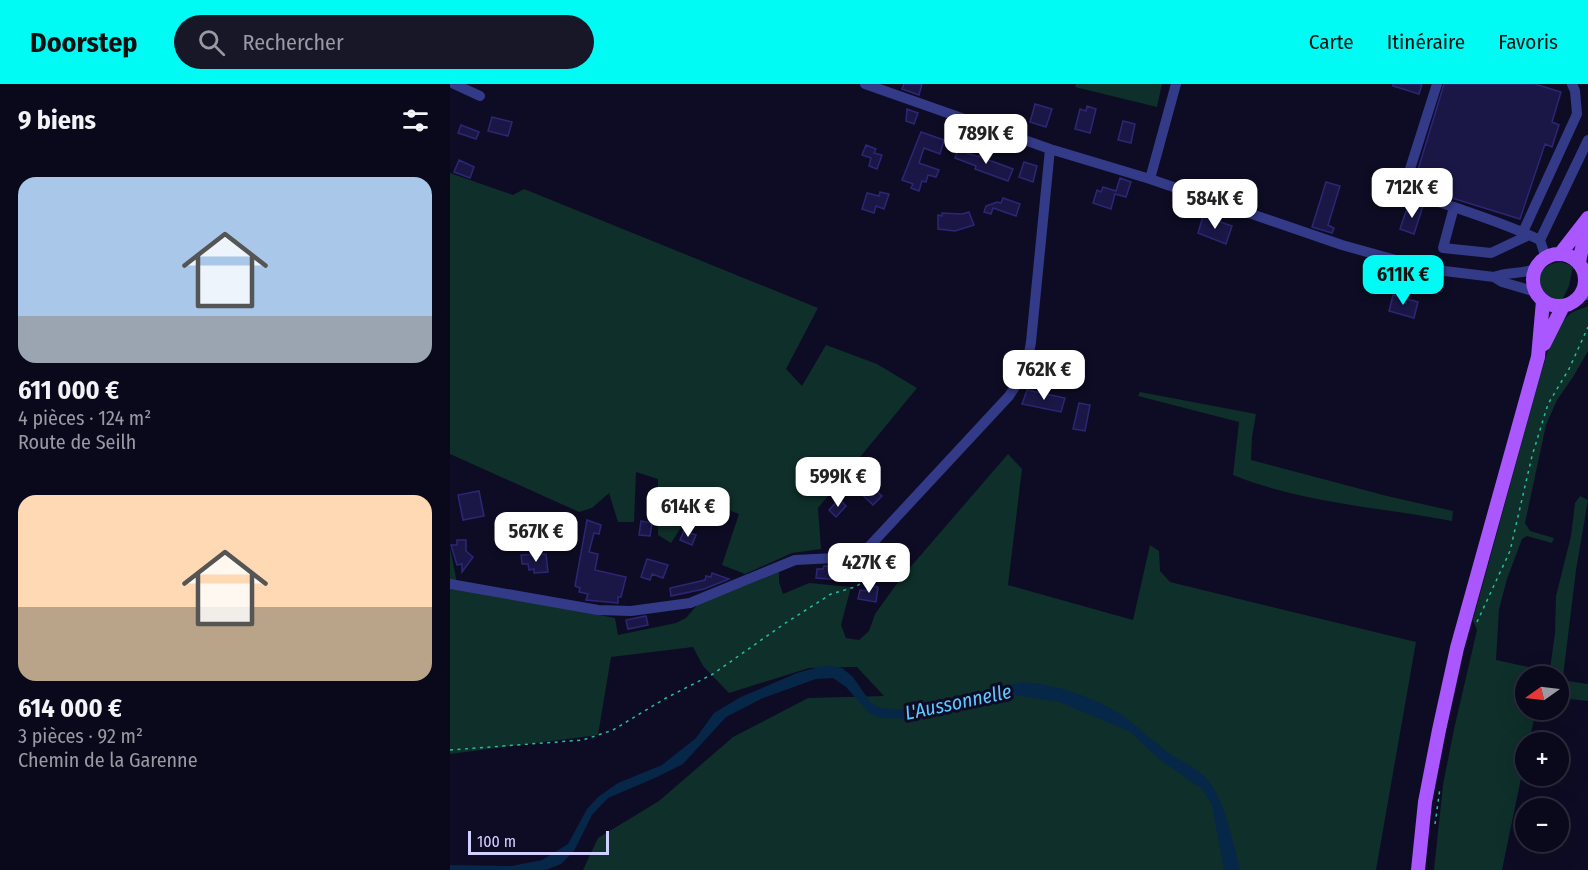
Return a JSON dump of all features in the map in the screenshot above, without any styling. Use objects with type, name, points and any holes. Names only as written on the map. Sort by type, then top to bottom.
[{"type":"main road","points":[[1560,254],[1587,220]]},
{"type":"main road","points":[[1579,264],[1587,220]]},
{"type":"main road","points":[[1538,357],[1539,296],[1533,280],[1536,268],[1546,258],[1560,254],[1570,257],[1579,264],[1586,280],[1584,295],[1563,306],[1556,306],[1539,296]]},
{"type":"main road","points":[[1418,870],[1425,802],[1457,648],[1538,357],[1563,306]]},
{"type":"street","points":[[454,84],[480,96]]},
{"type":"street","points":[[865,84],[1050,149],[1150,179],[1342,245],[1428,269],[1494,277],[1539,296]]},
{"type":"street","points":[[1150,179],[1176,84]]},
{"type":"street","points":[[1437,84],[1403,191],[1508,224],[1539,240],[1546,258]]},
{"type":"street","points":[[1454,207],[1443,248],[1491,253],[1526,233],[1577,114],[1575,91],[1572,84]]},
{"type":"street","points":[[1539,240],[1588,140]]},
{"type":"street","points":[[450,584],[598,610],[631,611],[690,603],[795,560],[855,557],[865,552],[948,459],[1009,396],[1026,369],[1031,342],[1050,149]]},
{"type":"street","points":[[1494,277],[1501,274],[1520,274],[1536,268]]},
{"type":"path","points":[[1477,623],[1510,551],[1532,456],[1548,404],[1569,369],[1588,327]]},
{"type":"path","points":[[450,750],[583,740],[613,730],[666,698],[713,675],[784,624],[831,594],[855,587],[871,577],[871,557],[865,552]]},
{"type":"path","points":[[1434,832],[1441,786]]},
{"type":"green space","points":[[1076,84],[1162,84],[1157,107],[1075,87]]},
{"type":"green space","points":[[450,173],[513,195],[524,189],[818,308],[786,369],[802,386],[826,345],[877,364],[917,388],[818,508],[821,549],[792,553],[745,574],[722,565],[739,514],[707,502],[694,525],[684,523],[671,543],[658,535],[658,479],[636,472],[634,522],[618,522],[609,493],[592,508],[579,512],[450,454]]},
{"type":"green space","points":[[1561,262],[1573,266],[1569,286],[1562,300],[1545,294],[1539,281],[1544,268]]},
{"type":"green space","points":[[1588,306],[1588,351],[1557,400],[1546,425],[1525,523],[1530,531],[1554,538],[1552,543],[1527,536],[1522,539],[1499,609],[1496,660],[1524,666],[1515,666],[1515,720],[1534,720],[1531,732],[1515,732],[1515,786],[1519,786],[1517,798],[1515,798],[1502,870],[1434,870],[1443,785],[1477,630],[1473,620],[1550,345],[1564,320],[1572,313]]},
{"type":"green space","points":[[1140,392],[1256,414],[1251,460],[1453,511],[1452,521],[1313,498],[1233,475],[1239,422],[1138,396]]},
{"type":"green space","points":[[1008,454],[1022,469],[1008,585],[1133,620],[1150,545],[1159,551],[1160,571],[1170,582],[1416,642],[1376,870],[583,870],[598,838],[659,801],[733,737],[808,698],[884,696],[857,667],[809,668],[729,693],[703,666],[693,647],[611,657],[598,735],[450,754],[450,548],[458,588],[615,618],[618,635],[676,623],[686,618],[698,604],[779,572],[783,594],[809,583],[851,587],[841,625],[846,638],[859,640],[869,631],[875,614],[901,578]]},
{"type":"green space","points":[[1580,496],[1588,500],[1576,570],[1564,666],[1550,666],[1555,633],[1556,596],[1571,536],[1575,503]]},
{"type":"green space","points":[[1569,681],[1588,684],[1588,701],[1569,699]]},
{"type":"water","name":"L'Aussonnelle","points":[[826,665],[842,668],[853,677],[871,703],[881,708],[904,710],[1022,682],[1063,689],[1090,698],[1126,718],[1163,749],[1206,778],[1225,813],[1240,870],[1224,870],[1212,805],[1202,789],[1160,760],[1129,731],[1059,702],[1014,695],[912,719],[881,718],[870,714],[846,687],[833,678],[816,679],[763,698],[726,717],[683,764],[608,798],[592,815],[574,851],[561,864],[546,870],[450,870],[450,865],[512,866],[542,860],[568,844],[587,809],[598,797],[618,783],[662,765],[696,738],[714,713],[741,697],[797,673]]},
{"type":"building","points":[[904,84],[922,84],[919,95],[902,89]]},
{"type":"building","points":[[1393,84],[1422,84],[1419,94],[1393,86]]},
{"type":"building","points":[[1444,84],[1535,84],[1561,92],[1552,122],[1559,125],[1552,147],[1545,144],[1520,219],[1413,186]]},
{"type":"building","points":[[1035,104],[1052,109],[1046,127],[1030,122]]},
{"type":"building","points":[[1087,106],[1096,109],[1090,133],[1075,129],[1080,109],[1086,111]]},
{"type":"building","points":[[907,109],[918,113],[914,124],[906,121]]},
{"type":"building","points":[[492,117],[512,122],[508,136],[488,131]]},
{"type":"building","points":[[1123,121],[1135,124],[1131,143],[1118,140]]},
{"type":"building","points":[[461,125],[479,132],[476,139],[458,133]]},
{"type":"building","points":[[921,132],[944,140],[940,154],[924,148],[919,163],[939,170],[936,177],[928,175],[926,182],[922,181],[919,191],[911,188],[913,184],[902,180]]},
{"type":"building","points":[[866,145],[876,149],[874,153],[882,155],[877,169],[869,166],[871,158],[862,155]]},
{"type":"building","points":[[958,150],[979,157],[980,154],[987,157],[986,159],[1013,169],[1008,181],[975,169],[976,166],[955,158]]},
{"type":"building","points":[[459,160],[474,167],[470,178],[454,172]]},
{"type":"building","points":[[1024,162],[1037,166],[1033,182],[1019,177]]},
{"type":"building","points":[[1120,178],[1131,182],[1126,197],[1115,194],[1111,209],[1093,203],[1097,190],[1101,192],[1103,187],[1116,191]]},
{"type":"building","points":[[1326,182],[1340,186],[1328,225],[1334,228],[1332,233],[1312,227]]},
{"type":"building","points":[[880,192],[889,194],[884,209],[876,206],[874,213],[862,209],[867,193],[879,196]]},
{"type":"building","points":[[1003,198],[1020,204],[1016,216],[993,208],[991,214],[984,212],[986,206],[1001,203]]},
{"type":"building","points":[[1413,203],[1423,206],[1414,234],[1400,229],[1406,211],[1410,213]]},
{"type":"building","points":[[969,212],[974,225],[955,231],[938,229],[938,215]]},
{"type":"building","points":[[1203,216],[1232,226],[1226,244],[1198,233]]},
{"type":"building","points":[[1393,295],[1418,302],[1414,318],[1389,311]]},
{"type":"building","points":[[1027,390],[1065,398],[1061,412],[1022,404]]},
{"type":"building","points":[[1079,403],[1090,405],[1085,431],[1073,429]]},
{"type":"building","points":[[863,479],[882,496],[873,505],[855,488]]},
{"type":"building","points":[[479,491],[484,516],[463,520],[458,495]]},
{"type":"building","points":[[839,499],[846,506],[836,517],[829,510]]},
{"type":"building","points":[[587,520],[601,525],[599,534],[594,533],[589,552],[598,554],[595,570],[626,577],[618,603],[586,600],[588,594],[579,592],[580,588],[575,586]]},
{"type":"building","points":[[641,521],[652,523],[650,536],[639,535]]},
{"type":"building","points":[[684,531],[696,535],[692,545],[680,540]]},
{"type":"building","points":[[457,540],[466,540],[466,551],[473,557],[462,572],[462,564],[457,565],[451,545],[457,545]]},
{"type":"building","points":[[546,554],[548,572],[534,573],[534,569],[529,570],[528,564],[522,564],[521,555]]},
{"type":"building","points":[[647,559],[668,565],[663,578],[652,574],[650,580],[641,577]]},
{"type":"building","points":[[824,566],[841,567],[841,580],[816,578],[817,569],[823,569]]},
{"type":"building","points":[[712,573],[729,579],[704,589],[671,596],[670,588],[705,580],[706,576],[711,577]]},
{"type":"building","points":[[868,585],[878,587],[876,602],[858,599],[860,590],[867,591]]},
{"type":"building","points":[[646,616],[648,625],[628,629],[626,620]]}]
